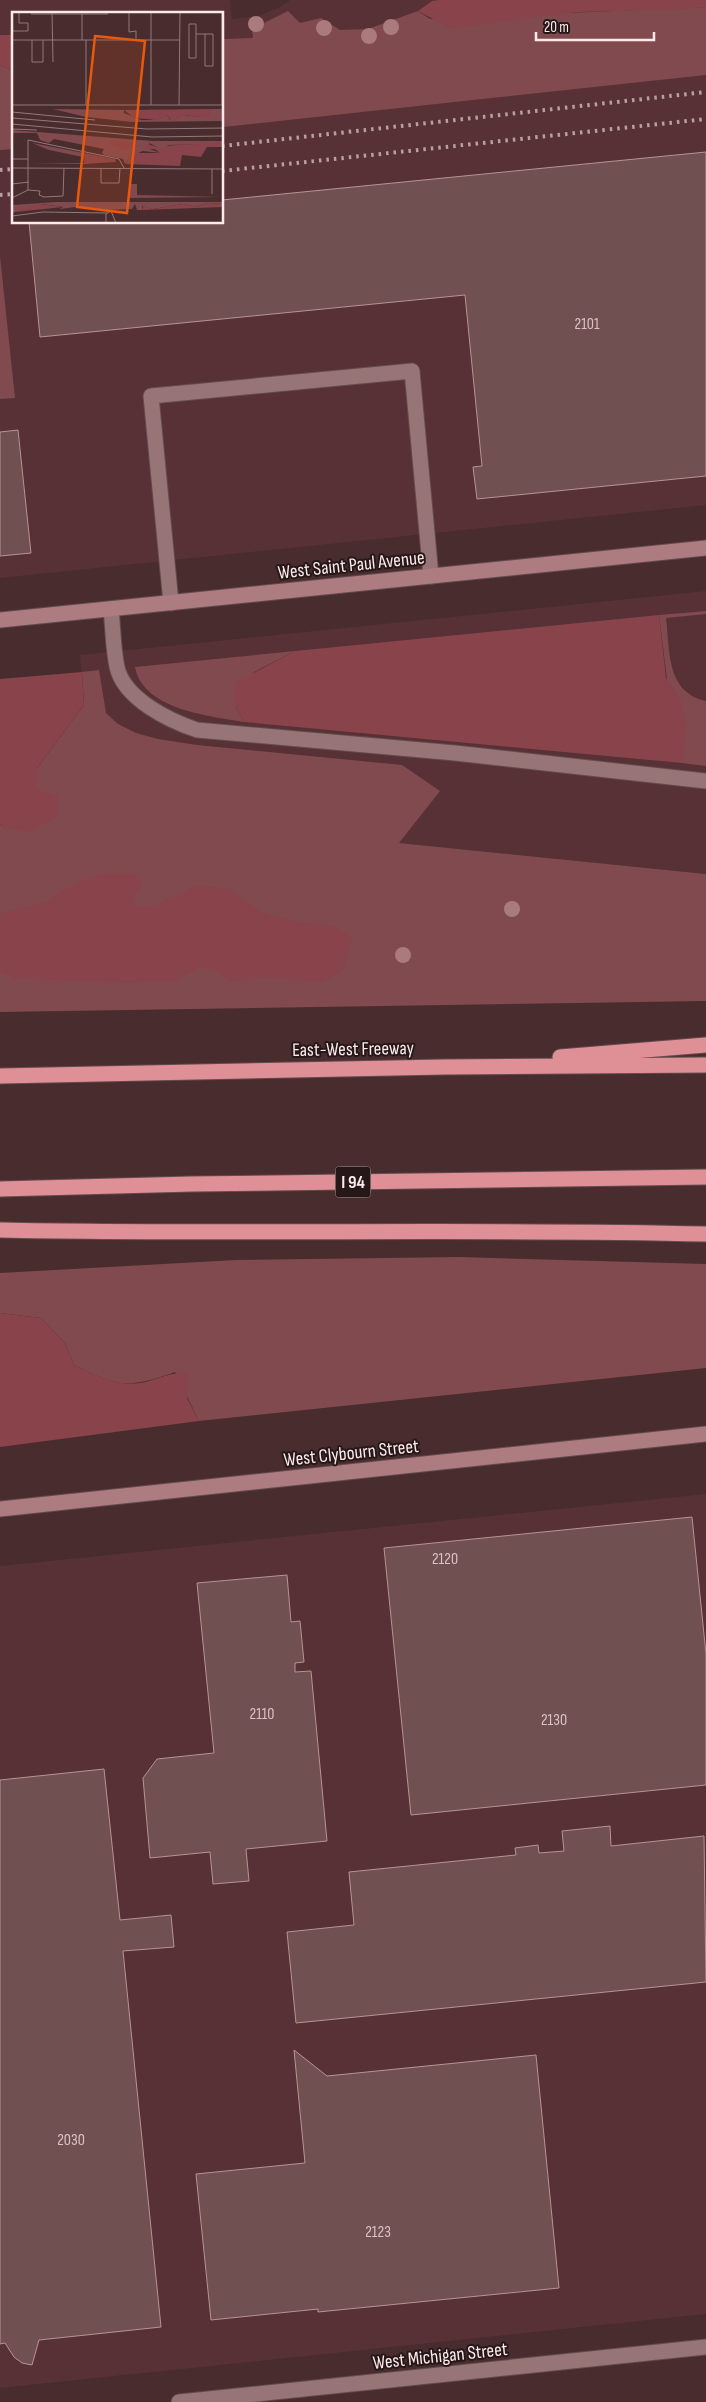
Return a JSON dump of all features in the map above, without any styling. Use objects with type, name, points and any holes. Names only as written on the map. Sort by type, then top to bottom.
[{"type":"highway","points":[[444,1067],[706,1045]]},
{"type":"highway","name":"East-West Freeway","points":[[0,1076],[444,1067],[706,1065]]},
{"type":"highway","name":"I 94","points":[[0,1189],[192,1184],[706,1177]]},
{"type":"highway","points":[[0,1230],[706,1234]]},
{"type":"street","points":[[170,603],[151,396],[412,371],[431,576]]},
{"type":"street","name":"West Saint Paul Avenue","points":[[0,620],[706,548]]},
{"type":"street","points":[[111,609],[117,669],[130,690],[148,707],[174,722],[197,730],[455,752],[706,781]]},
{"type":"street","name":"West Clybourn Street","points":[[0,1509],[706,1434]]},
{"type":"street","name":"West Michigan Street","points":[[179,2402],[706,2347]]},
{"type":"shaded area","points":[[0,0],[230,0],[232,19],[259,16],[280,7],[290,0],[706,0],[706,505],[0,578]]},
{"type":"shaded area","points":[[706,0],[706,7],[579,12],[450,28],[418,11],[432,1]]},
{"type":"shaded area","points":[[706,7],[706,75],[224,127],[224,39],[253,38],[252,29],[288,11],[300,23],[321,18],[340,30],[368,29],[418,11],[430,19]]},
{"type":"shaded area","points":[[0,35],[12,35],[12,70],[0,65]]},
{"type":"shaded area","points":[[0,65],[12,70],[12,149],[0,150]]},
{"type":"shaded area","points":[[0,256],[15,398],[0,399]]},
{"type":"shaded area","points":[[706,591],[706,874],[398,843],[439,791],[88,742],[80,655]]},
{"type":"shaded area","points":[[706,611],[706,614],[666,618],[672,668],[677,679],[683,689],[693,696],[706,701],[706,766],[682,763],[676,751],[659,615]]},
{"type":"shaded area","points":[[659,615],[666,678],[681,701],[687,725],[682,763],[244,722],[235,707],[235,683],[295,651]]},
{"type":"shaded area","points":[[295,651],[254,672],[235,707],[244,722],[197,713],[164,702],[151,693],[141,681],[135,667]]},
{"type":"shaded area","points":[[99,670],[106,713],[118,724],[136,733],[158,739],[197,745],[402,765],[440,791],[399,843],[706,874],[706,1001],[0,1012],[0,824],[3,827],[37,789],[37,768],[84,705],[82,672]]},
{"type":"shaded area","points":[[82,672],[84,705],[37,768],[37,789],[58,797],[56,817],[30,832],[3,827],[0,824],[0,679]]},
{"type":"shaded area","points":[[106,873],[137,873],[142,887],[134,895],[135,906],[152,907],[196,886],[229,889],[262,912],[293,921],[333,926],[352,938],[343,970],[323,982],[264,977],[233,982],[217,972],[201,967],[174,981],[126,983],[15,978],[0,972],[0,914],[45,902],[78,882]]},
{"type":"shaded area","points":[[459,1257],[706,1264],[706,1368],[199,1421],[175,1372],[134,1383],[123,1383],[102,1378],[74,1365],[65,1343],[41,1318],[0,1313],[0,1273],[236,1260]]},
{"type":"shaded area","points":[[0,1313],[41,1318],[65,1343],[74,1365],[92,1374],[120,1383],[139,1383],[173,1374],[188,1373],[187,1398],[199,1421],[0,1447]]},
{"type":"shaded area","points":[[706,1494],[706,2314],[0,2388],[0,1566]]},
{"type":"building","points":[[706,152],[706,476],[477,499],[473,467],[482,466],[465,295],[40,337],[29,224],[224,224],[224,200]]},
{"type":"building","points":[[18,430],[31,553],[0,556],[0,432]]},
{"type":"building","points":[[692,1517],[706,1654],[706,1785],[411,1815],[384,1548]]},
{"type":"building","points":[[287,1575],[291,1622],[300,1621],[304,1662],[295,1663],[295,1672],[311,1671],[327,1841],[246,1849],[249,1881],[213,1884],[210,1852],[150,1858],[143,1778],[157,1759],[214,1753],[197,1583]]},
{"type":"building","points":[[104,1769],[120,1920],[171,1915],[174,1947],[123,1951],[161,2327],[39,2340],[32,2365],[22,2363],[14,2357],[5,2343],[0,2344],[0,1780]]},
{"type":"building","points":[[610,1826],[611,1846],[704,1836],[706,1982],[296,2023],[287,1932],[354,1925],[349,1872],[516,1855],[515,1848],[538,1845],[539,1853],[564,1851],[562,1831]]},
{"type":"building","points":[[294,2050],[327,2076],[536,2055],[559,2288],[318,2312],[318,2309],[211,2320],[196,2174],[305,2163]]},
{"type":"railway","points":[[224,146],[706,92]]},
{"type":"railway","points":[[224,171],[706,119]]},
{"type":"railway","points":[[0,170],[12,169]]},
{"type":"railway","points":[[0,195],[12,194]]}]
